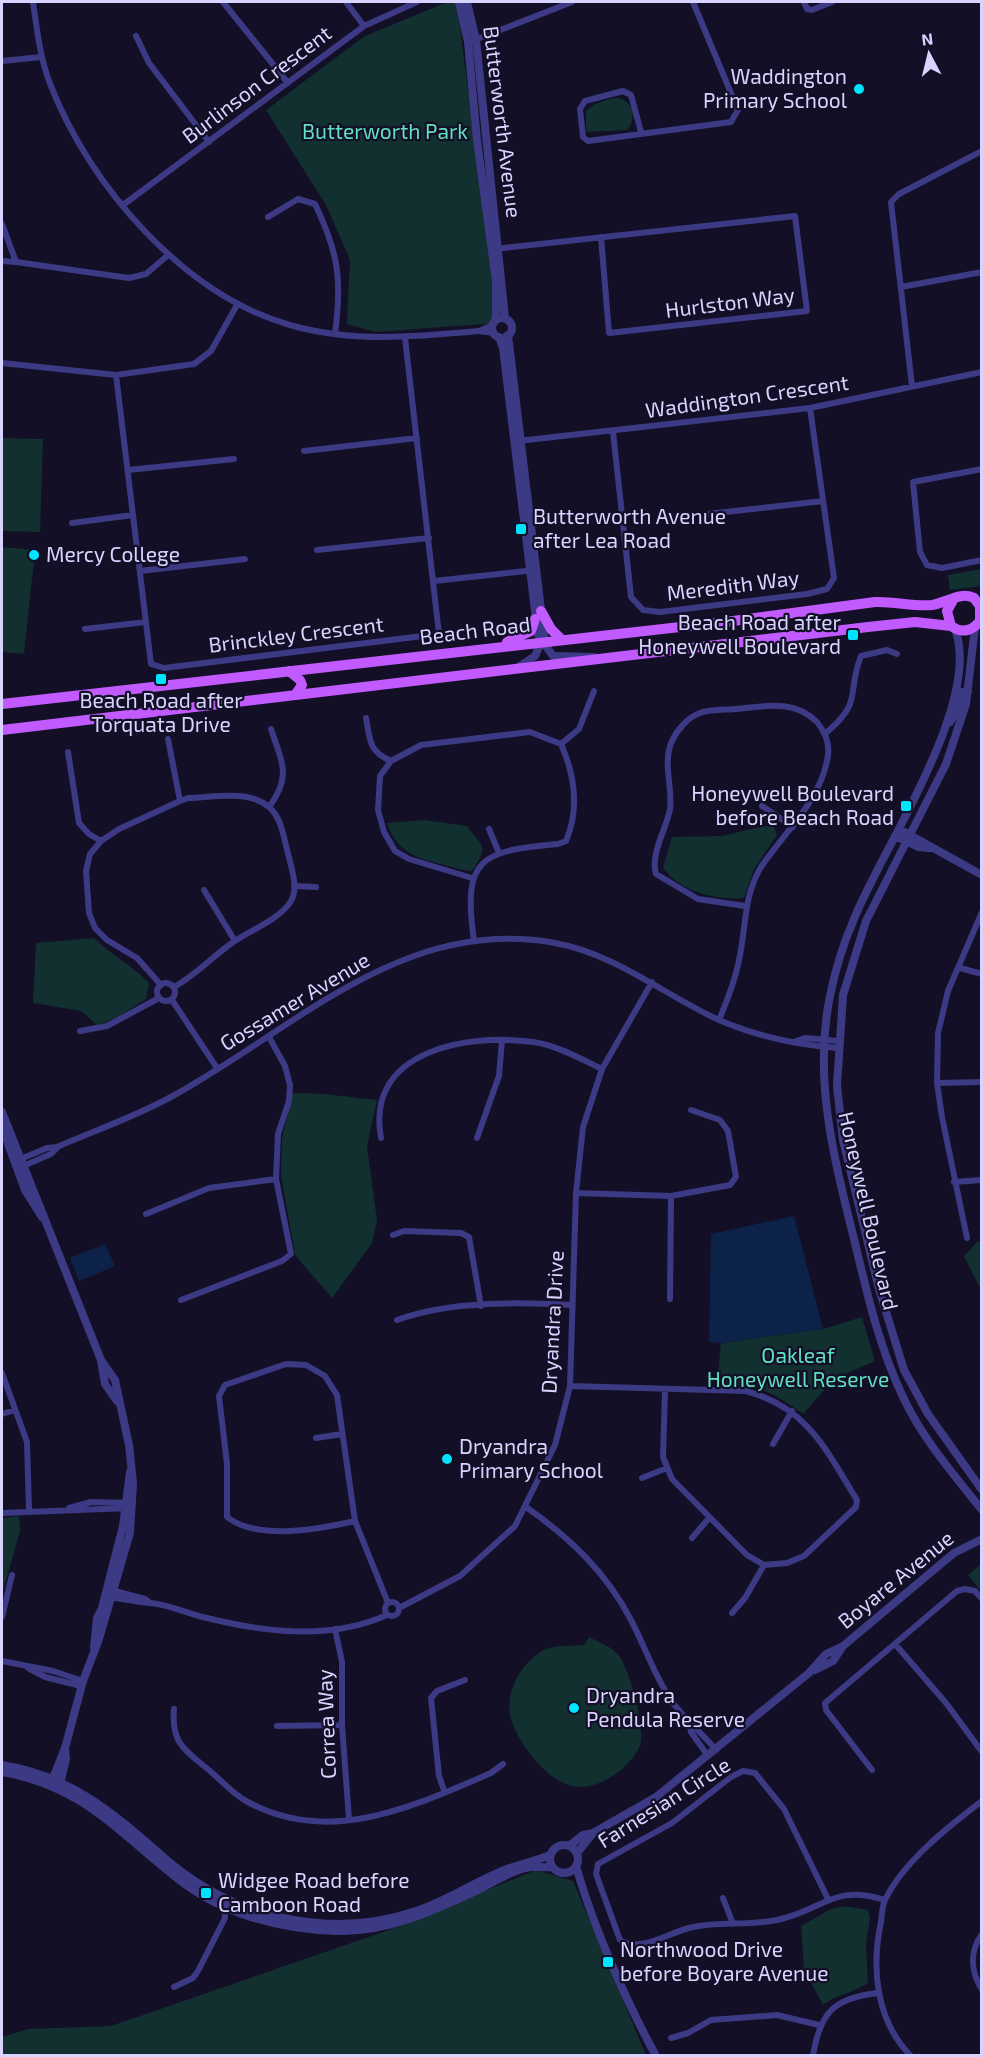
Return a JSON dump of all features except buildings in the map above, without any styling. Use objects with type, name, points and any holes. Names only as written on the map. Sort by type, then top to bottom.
[{"type":"main road","points":[[963,595],[978,598],[979,623],[967,630],[953,627],[947,611],[953,600],[963,595]]},
{"type":"main road","name":"Beach Road","points":[[2,704],[875,602],[894,601],[921,605],[953,600]]},
{"type":"main road","points":[[490,648],[531,631],[538,615],[562,640]]},
{"type":"main road","name":"Beach Road","points":[[2,730],[915,622],[953,627]]},
{"type":"main road","points":[[289,671],[300,680],[302,685],[295,695]]},
{"type":"main road","points":[[2,735],[41,725]]},
{"type":"street","points":[[33,2],[41,57],[51,86],[73,131],[123,205],[167,256],[211,289],[237,305],[289,325],[335,334],[405,338],[499,328]]},
{"type":"street","points":[[223,2],[288,83]]},
{"type":"street","points":[[346,2],[364,26]]},
{"type":"street","name":"Burlinson Crescent","points":[[123,205],[364,26],[417,2]]},
{"type":"street","name":"Butterworth Avenue","points":[[459,2],[472,41]]},
{"type":"street","name":"Butterworth Avenue","points":[[467,2],[472,41],[477,140],[496,249],[499,328],[518,441],[538,615],[538,635],[543,642]]},
{"type":"street","points":[[472,41],[572,2]]},
{"type":"street","points":[[641,132],[631,95],[623,92],[585,101],[580,109],[583,137],[588,141],[641,132],[731,122],[738,110],[693,2]]},
{"type":"street","points":[[804,2],[807,9],[812,10],[832,2]]},
{"type":"street","points":[[136,36],[149,63],[209,142]]},
{"type":"street","points":[[2,60],[41,57]]},
{"type":"street","points":[[912,386],[891,202],[899,194],[981,151]]},
{"type":"street","points":[[268,217],[298,199],[315,204],[336,258],[340,293],[335,334]]},
{"type":"street","name":"Hurlston Way","points":[[496,249],[601,237],[795,216],[807,311],[609,333],[601,237]]},
{"type":"street","points":[[2,224],[16,262]]},
{"type":"street","points":[[2,261],[129,278],[146,274],[167,256]]},
{"type":"street","points":[[902,287],[981,272]]},
{"type":"street","points":[[2,363],[116,375],[194,364],[211,351],[237,305]]},
{"type":"street","name":"Brinckley Crescent","points":[[116,375],[151,664],[164,668],[439,634],[405,338]]},
{"type":"street","name":"Waddington Crescent","points":[[518,441],[810,408],[981,372]]},
{"type":"street","name":"Meredith Way","points":[[613,432],[631,597],[642,610],[660,612],[807,594],[827,589],[834,578],[810,408]]},
{"type":"street","points":[[304,451],[417,438]]},
{"type":"street","points":[[128,471],[234,459]]},
{"type":"street","points":[[981,469],[913,482],[920,552],[927,565],[942,568],[981,560]]},
{"type":"street","points":[[708,514],[823,501]]},
{"type":"street","points":[[72,523],[133,515]]},
{"type":"street","points":[[317,550],[429,538]]},
{"type":"street","points":[[140,571],[245,558]]},
{"type":"street","points":[[434,581],[532,570]]},
{"type":"street","points":[[85,628],[146,622]]},
{"type":"street","name":"Honeywell Boulevard","points":[[979,623],[968,691],[946,764],[866,921],[843,995],[837,1086],[843,1140],[869,1248],[904,1370],[945,1440],[981,1490]]},
{"type":"street","name":"Honeywell Boulevard","points":[[953,627],[958,640],[955,700],[934,759],[854,919],[830,994],[824,1044],[823,1088],[830,1141],[879,1340],[904,1400],[934,1448],[981,1510]]},
{"type":"street","points":[[516,668],[535,656],[543,642],[553,656],[585,655],[602,658]]},
{"type":"street","points":[[826,733],[844,718],[854,700],[855,671],[861,656],[887,650],[897,654]]},
{"type":"street","points":[[561,744],[579,729],[594,691]]},
{"type":"street","points":[[945,728],[959,708],[963,692],[968,691]]},
{"type":"street","points":[[719,1020],[732,988],[740,954],[745,906],[760,868],[793,827],[817,789],[828,754],[826,733],[808,713],[792,705],[700,713],[684,723],[671,742],[667,766],[671,796],[668,819],[653,865],[656,874],[698,899],[745,906]]},
{"type":"street","points":[[366,718],[372,747],[378,755],[391,761]]},
{"type":"street","points":[[269,807],[281,791],[284,778],[271,729]]},
{"type":"street","points":[[472,878],[409,859],[395,850],[384,832],[378,810],[380,776],[391,761],[421,745],[530,732],[561,744],[571,767],[576,793],[566,841],[499,853],[484,862],[472,878],[470,910],[474,941]]},
{"type":"street","points":[[168,740],[180,801]]},
{"type":"street","points":[[68,752],[79,822],[100,842]]},
{"type":"street","points":[[161,985],[137,958],[95,928],[88,913],[86,871],[90,854],[100,842],[119,828],[180,801],[188,798],[245,795],[269,807],[279,820],[294,886],[290,903],[278,915],[235,941],[194,975],[174,987]]},
{"type":"street","points":[[762,806],[793,827]]},
{"type":"street","points":[[489,829],[499,853]]},
{"type":"street","points":[[897,833],[923,841],[929,848],[981,875]]},
{"type":"street","points":[[294,886],[316,886]]},
{"type":"street","points":[[204,890],[235,941]]},
{"type":"street","points":[[967,1238],[954,1182],[938,1083],[938,1033],[948,991],[981,916]]},
{"type":"street","name":"Gossamer Avenue","points":[[20,1163],[47,1148],[57,1148],[169,1098],[366,975],[409,957],[474,941],[518,940],[555,943],[592,953],[652,982],[719,1020],[759,1034],[796,1041],[803,1045],[838,1045]]},
{"type":"street","points":[[960,968],[981,974]]},
{"type":"street","name":"Dryandra Drive","points":[[108,1593],[145,1599],[149,1602],[249,1628],[292,1632],[335,1629],[374,1621],[387,1615],[395,1616],[399,1608],[460,1576],[515,1526],[555,1445],[570,1386],[576,1193],[583,1127],[602,1069],[652,982]]},
{"type":"street","points":[[161,985],[170,984],[174,987]]},
{"type":"street","points":[[159,998],[157,994],[161,985]]},
{"type":"street","points":[[174,987],[172,1000],[217,1068]]},
{"type":"street","points":[[80,1031],[107,1026],[159,998],[172,1000]]},
{"type":"street","points":[[181,1300],[282,1262],[291,1254],[276,1179],[278,1134],[289,1101],[290,1085],[285,1066],[269,1037]]},
{"type":"street","points":[[477,1138],[498,1076],[502,1040]]},
{"type":"street","points":[[381,1138],[379,1128],[385,1095],[396,1073],[403,1067],[448,1046],[502,1040],[536,1042],[602,1069]]},
{"type":"street","points":[[938,1083],[981,1082]]},
{"type":"street","points":[[576,1193],[671,1196],[730,1185],[736,1177],[728,1131],[720,1120],[691,1110]]},
{"type":"street","points":[[2,1112],[20,1163]]},
{"type":"street","points":[[2,1127],[44,1218],[101,1360],[105,1384],[118,1402],[129,1445],[128,1505],[108,1593],[96,1618],[94,1648],[56,1783]]},
{"type":"street","points":[[146,1214],[209,1188],[276,1179]]},
{"type":"street","points":[[954,1182],[981,1180]]},
{"type":"street","points":[[670,1299],[671,1196]]},
{"type":"street","points":[[393,1235],[404,1231],[461,1233],[469,1237],[482,1306]]},
{"type":"street","points":[[856,1250],[869,1248]]},
{"type":"street","points":[[397,1320],[417,1313],[482,1306],[535,1303],[572,1305]]},
{"type":"street","points":[[879,1340],[893,1337]]},
{"type":"street","points":[[356,1521],[290,1532],[236,1524],[227,1518],[226,1464],[220,1390],[225,1385],[286,1364],[306,1365],[325,1376],[337,1395],[356,1521],[388,1603],[385,1609],[387,1615]]},
{"type":"street","points":[[2,1373],[27,1442],[29,1510]]},
{"type":"street","points":[[570,1386],[746,1391],[770,1398],[792,1411],[815,1432],[856,1500],[856,1507],[804,1556],[788,1563],[764,1565],[747,1555],[672,1479],[663,1457],[665,1390]]},
{"type":"street","points":[[2,1414],[15,1410]]},
{"type":"street","points":[[772,1444],[792,1411]]},
{"type":"street","points":[[316,1438],[342,1434]]},
{"type":"street","points":[[934,1448],[945,1440]]},
{"type":"street","points":[[642,1478],[667,1468]]},
{"type":"street","points":[[2,1513],[128,1505]]},
{"type":"street","points":[[526,1507],[564,1535],[614,1589],[632,1621],[654,1672],[708,1756]]},
{"type":"street","points":[[692,1538],[709,1518]]},
{"type":"street","name":"Boyare Avenue","points":[[972,1542],[981,1532]]},
{"type":"street","name":"Boyare Avenue","points":[[569,1846],[583,1835],[592,1833],[656,1797],[809,1673],[833,1661],[843,1646],[954,1553],[981,1539]]},
{"type":"street","points":[[732,1613],[745,1598],[764,1565]]},
{"type":"street","points":[[2,1617],[12,1575]]},
{"type":"street","points":[[872,1770],[826,1710],[825,1703],[957,1591],[975,1590],[981,1599]]},
{"type":"street","points":[[388,1603],[394,1603],[399,1608]]},
{"type":"street","name":"Correa Way","points":[[335,1629],[342,1662],[342,1725],[349,1819]]},
{"type":"street","points":[[895,1644],[946,1703],[981,1752]]},
{"type":"street","points":[[2,1661],[25,1666],[45,1677],[82,1684]]},
{"type":"street","points":[[445,1793],[439,1776],[431,1698],[437,1691],[465,1680]]},
{"type":"street","points":[[174,1709],[172,1729],[183,1747],[244,1800],[273,1813],[303,1822],[388,1815],[491,1773],[503,1764]]},
{"type":"street","points":[[688,1722],[699,1730],[716,1750]]},
{"type":"street","points":[[277,1726],[342,1725]]},
{"type":"street","points":[[2,1765],[56,1783],[96,1801],[183,1874],[220,1897],[264,1914],[291,1920],[335,1924],[398,1916],[423,1908],[502,1871],[550,1855],[558,1846],[569,1846],[577,1853],[576,1866],[582,1888],[630,2005],[656,2055]]},
{"type":"street","name":"Farnesian Circle","points":[[828,1899],[784,1809],[755,1773],[743,1771],[672,1823],[598,1864],[596,1874],[620,1940],[628,1945],[642,1945],[693,1927],[780,1920],[842,1894],[864,1893],[885,1900]]},
{"type":"street","points":[[2,1772],[56,1783],[108,1818],[177,1878],[224,1907],[259,1920],[298,1928],[338,1931],[376,1928],[419,1916],[530,1867],[552,1867],[558,1872],[566,1873],[582,1888]]},
{"type":"street","points":[[911,2055],[903,2047],[886,2016],[879,1993],[874,1951],[885,1900],[913,1861],[981,1801]]},
{"type":"street","name":"Boyare Avenue","points":[[577,1853],[592,1833]]},
{"type":"street","points":[[550,1855],[552,1867]]},
{"type":"street","points":[[566,1873],[576,1866]]},
{"type":"street","points":[[723,1898],[733,1924]]},
{"type":"street","points":[[174,1987],[193,1978],[198,1971],[225,1918],[224,1907]]},
{"type":"street","points":[[225,1918],[237,1911]]},
{"type":"street","points":[[981,1934],[974,1953],[973,1975],[981,1990]]},
{"type":"street","points":[[813,2055],[819,2025],[838,2003],[856,1995],[879,1993]]},
{"type":"street","points":[[671,2038],[688,2033],[711,2020],[721,2019],[777,2015],[819,2025]]},
{"type":"green space","name":"Butterworth Park","points":[[447,2],[457,2],[497,323],[376,332],[347,324],[350,260],[326,205],[266,110],[365,36]]},
{"type":"green space","points":[[613,98],[625,101],[632,109],[632,119],[627,130],[586,132],[586,111],[595,104]]},
{"type":"green space","points":[[2,438],[43,439],[40,532],[2,531]]},
{"type":"green space","points":[[2,547],[35,550],[24,654],[2,652]]},
{"type":"green space","points":[[981,569],[981,586],[950,590],[948,575]]},
{"type":"green space","points":[[424,820],[467,826],[482,848],[481,857],[472,871],[417,857],[399,845],[387,823]]},
{"type":"green space","points":[[764,826],[774,827],[777,835],[754,869],[744,898],[722,898],[699,893],[678,882],[663,867],[672,837],[722,836]]},
{"type":"green space","points":[[94,938],[149,983],[146,999],[116,1018],[97,1025],[81,1011],[33,1003],[36,943]]},
{"type":"green space","points":[[293,1093],[377,1100],[367,1146],[377,1221],[372,1243],[332,1298],[295,1255],[281,1175],[282,1138]]},
{"type":"green space","points":[[982,1241],[981,1290],[964,1256],[977,1242]]},
{"type":"green space","name":"Oakleaf Honeywell Reserve","points":[[862,1317],[875,1361],[834,1379],[803,1414],[772,1394],[744,1386],[717,1384],[721,1343],[823,1329]]},
{"type":"green space","points":[[19,1516],[20,1531],[2,1595],[2,1518]]},
{"type":"green space","points":[[981,1564],[981,1591],[968,1575]]},
{"type":"green space","name":"Dryandra Pendula Reserve","points":[[589,1637],[614,1650],[624,1664],[636,1700],[641,1737],[636,1753],[623,1768],[597,1784],[579,1787],[557,1780],[528,1752],[515,1729],[509,1709],[516,1679],[528,1662],[544,1650],[553,1647],[584,1645]]},
{"type":"green space","points":[[536,1870],[573,1881],[646,2055],[2,2056],[2,2037],[28,2029],[111,2026],[389,1930]]},
{"type":"green space","points":[[844,1906],[868,1910],[870,1918],[866,1944],[868,1983],[823,2005],[804,1969],[801,1926],[831,1909]]},
{"type":"water","points":[[794,1216],[823,1329],[721,1343],[709,1342],[711,1234]]},
{"type":"water","points":[[105,1244],[115,1266],[79,1281],[70,1258]]},
{"type":"place","name":"Waddington Primary School","points":[[859,89]]},
{"type":"place","name":"Butterworth Avenue after Lea Road","points":[[521,529]]},
{"type":"place","name":"Mercy College","points":[[34,555]]},
{"type":"place","name":"Beach Road after Honeywell Boulevard","points":[[853,635]]},
{"type":"place","name":"Beach Road after Torquata Drive","points":[[161,679]]},
{"type":"place","name":"Honeywell Boulevard before Beach Road","points":[[906,806]]},
{"type":"place","name":"Dryandra Primary School","points":[[447,1459]]},
{"type":"place","name":"Dryandra Pendula Reserve","points":[[574,1708]]},
{"type":"place","name":"Widgee Road before Camboon Road","points":[[206,1893]]},
{"type":"place","name":"Northwood Drive before Boyare Avenue","points":[[608,1962]]}]
